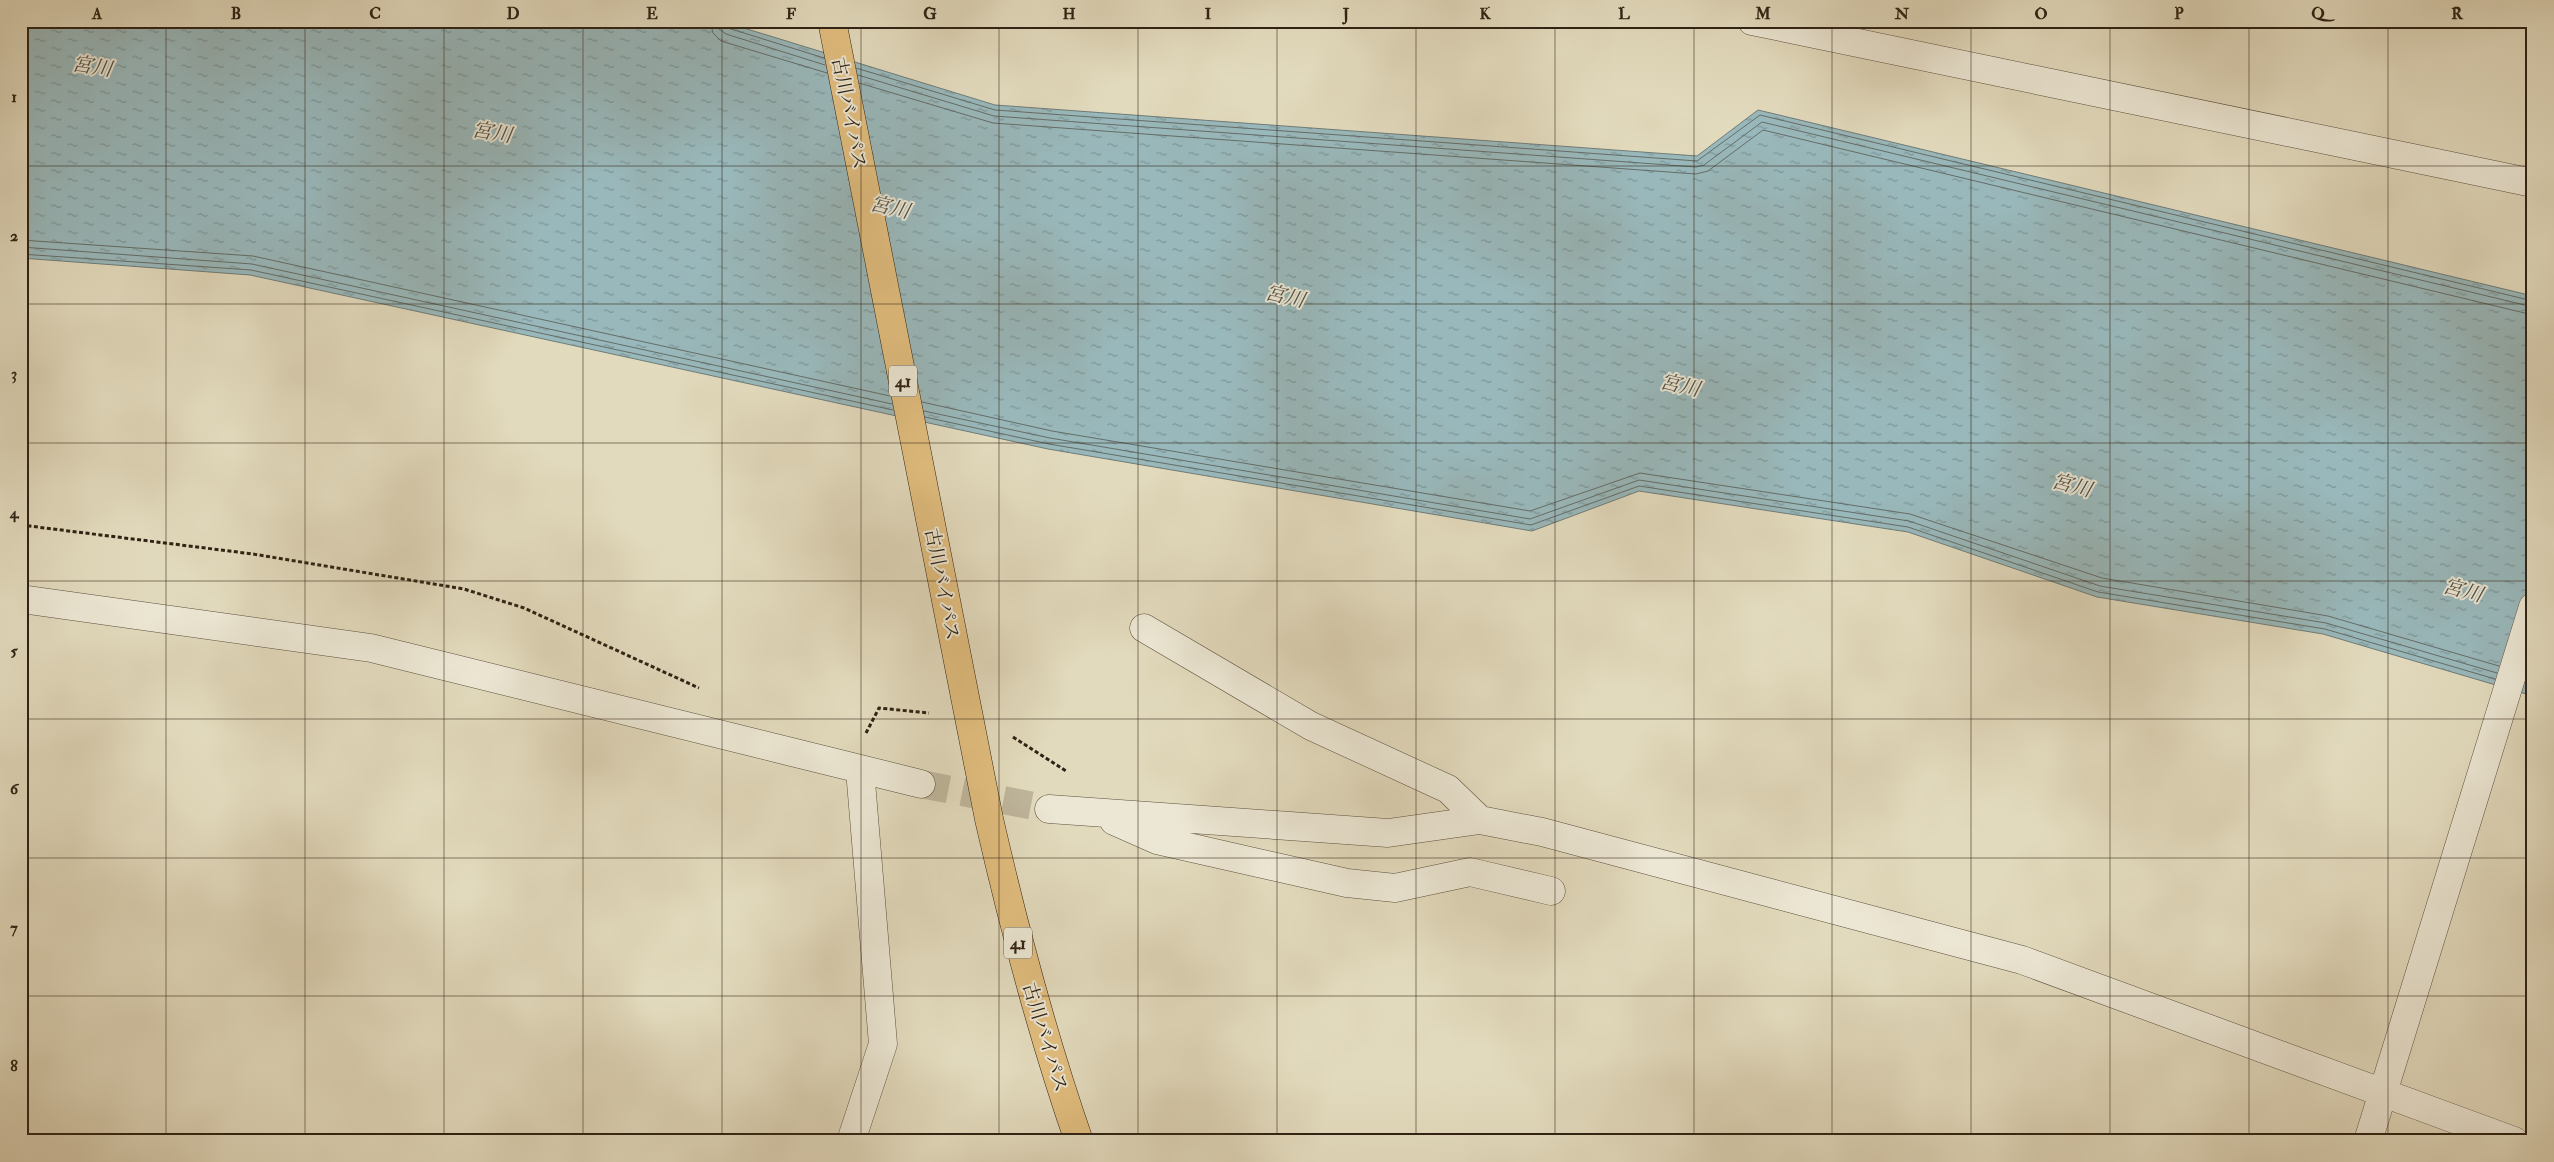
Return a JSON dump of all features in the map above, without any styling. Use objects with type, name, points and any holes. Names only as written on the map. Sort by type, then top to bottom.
[{"type":"highway","name":"古川バイパス","points":[[832,21],[974,740],[1015,931],[1054,1071],[1079,1141]]},
{"type":"street","points":[[1752,21],[2533,182]]},
{"type":"street","points":[[21,599],[371,648],[857,764],[921,784]]},
{"type":"street","points":[[2368,1141],[2533,607]]},
{"type":"street","points":[[1144,628],[1311,726],[1448,789],[1480,820]]},
{"type":"street","points":[[851,1141],[883,1044],[857,764]]},
{"type":"street","points":[[1049,809],[1388,833],[1480,820],[1542,832],[2022,960],[2514,1141]]},
{"type":"street","points":[[1094,813],[1158,840],[1347,882],[1394,888],[1470,872],[1550,892]]},
{"type":"path","points":[[21,526],[252,554],[464,589],[524,608],[704,690]]},
{"type":"path","points":[[857,764],[879,708],[935,714]]},
{"type":"water","name":"宮川","points":[[21,21],[721,21],[995,105],[1697,156],[1758,110],[2533,296],[2533,696],[2323,634],[2097,597],[1908,532],[1639,491],[1532,531],[1048,449],[250,275],[21,258]]},
{"type":"tunnel","points":[[921,784],[1049,809]]}]
